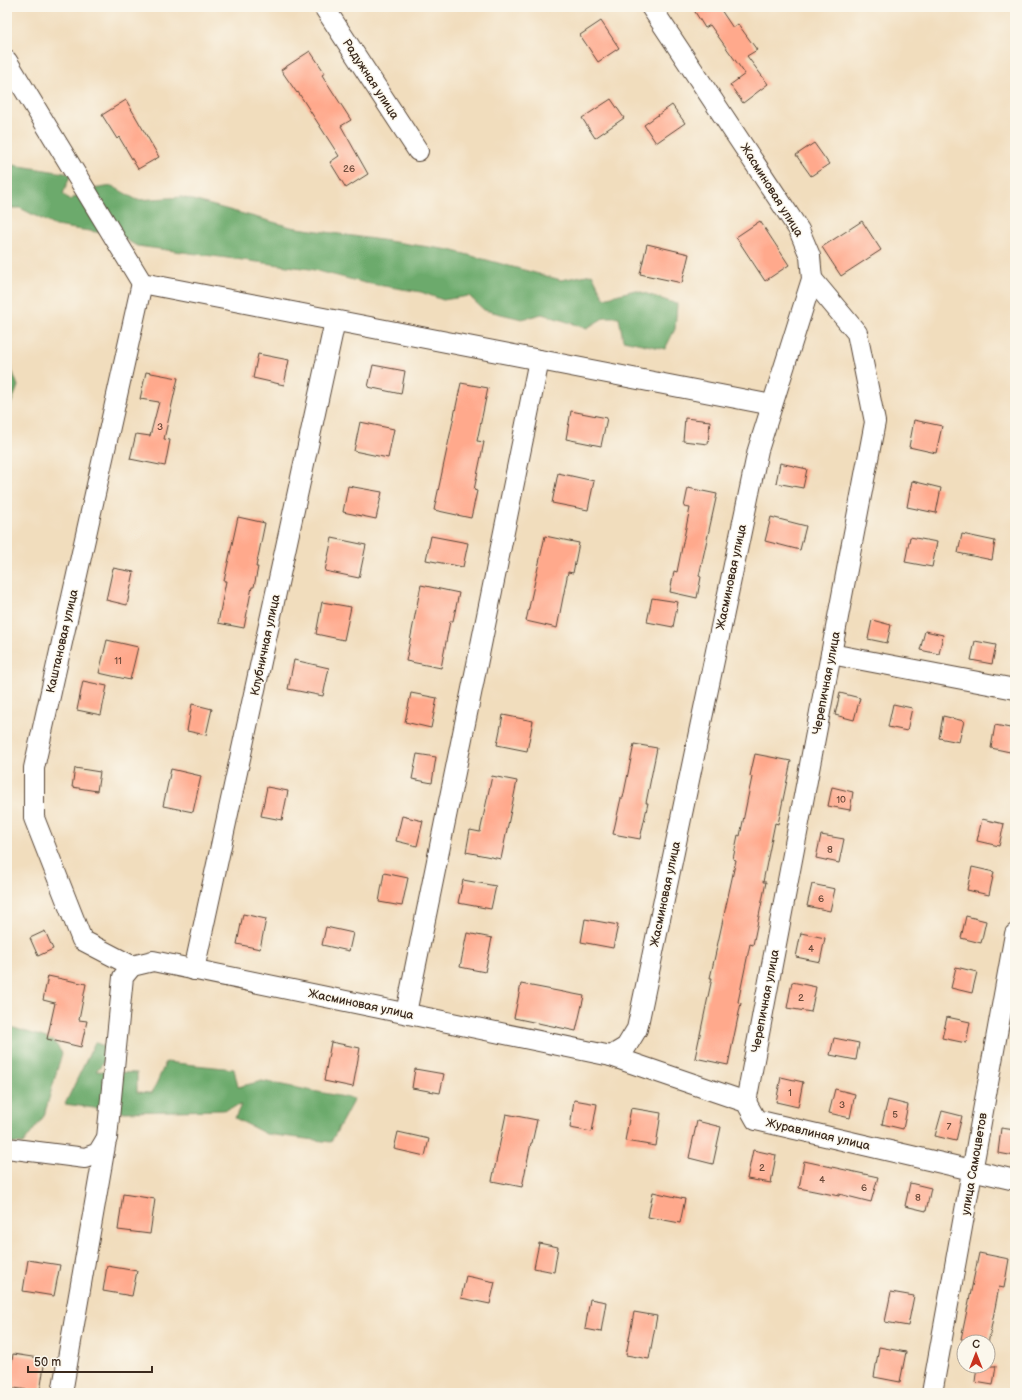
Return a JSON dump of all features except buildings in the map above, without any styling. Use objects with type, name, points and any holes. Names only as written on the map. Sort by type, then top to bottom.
[{"type":"street","name":"Радужная улица","points":[[324,7],[418,151]]},
{"type":"street","name":"Жасминовая улица","points":[[132,966],[153,961],[611,1056],[626,1047],[637,1029],[756,458],[812,279],[810,256],[799,230],[651,7]]},
{"type":"street","points":[[7,61],[142,283],[772,405]]},
{"type":"street","name":"Черепичная улица","points":[[746,1102],[875,422],[857,334],[812,279]]},
{"type":"street","name":"Каштановая улица","points":[[132,966],[82,940],[34,818],[34,768],[142,283]]},
{"type":"street","name":"Клубничная улица","points":[[194,970],[335,320]]},
{"type":"street","points":[[406,1013],[539,360]]},
{"type":"street","points":[[831,654],[1015,689]]},
{"type":"street","name":"улица Самоцветов","points":[[932,1393],[1015,934]]},
{"type":"street","points":[[62,1393],[107,1138],[124,977],[132,966]]},
{"type":"street","points":[[611,1056],[746,1102]]},
{"type":"street","name":"Журавлиная улица","points":[[746,1102],[756,1120],[1015,1180]]},
{"type":"street","points":[[7,1148],[85,1158],[98,1153],[107,1138]]},
{"type":"green space","points":[[7,164],[71,174],[63,194],[70,200],[86,190],[112,186],[137,200],[182,197],[291,227],[450,250],[561,280],[592,274],[604,298],[635,290],[677,304],[675,329],[665,349],[623,340],[619,317],[605,317],[587,328],[542,314],[522,319],[484,310],[469,296],[443,300],[421,292],[365,283],[310,269],[137,246],[117,235],[55,226],[20,208],[7,208]]},
{"type":"green space","points":[[1015,311],[1015,374],[1010,351]]},
{"type":"green space","points":[[7,357],[18,386],[7,415]]},
{"type":"green space","points":[[11,1027],[53,1040],[62,1053],[44,1116],[23,1144],[7,1143],[7,1035]]},
{"type":"green space","points":[[95,1042],[113,1051],[96,1071],[137,1073],[137,1092],[152,1093],[166,1062],[234,1069],[238,1087],[262,1081],[354,1099],[331,1142],[266,1134],[235,1118],[241,1105],[223,1110],[123,1112],[65,1104]]}]
